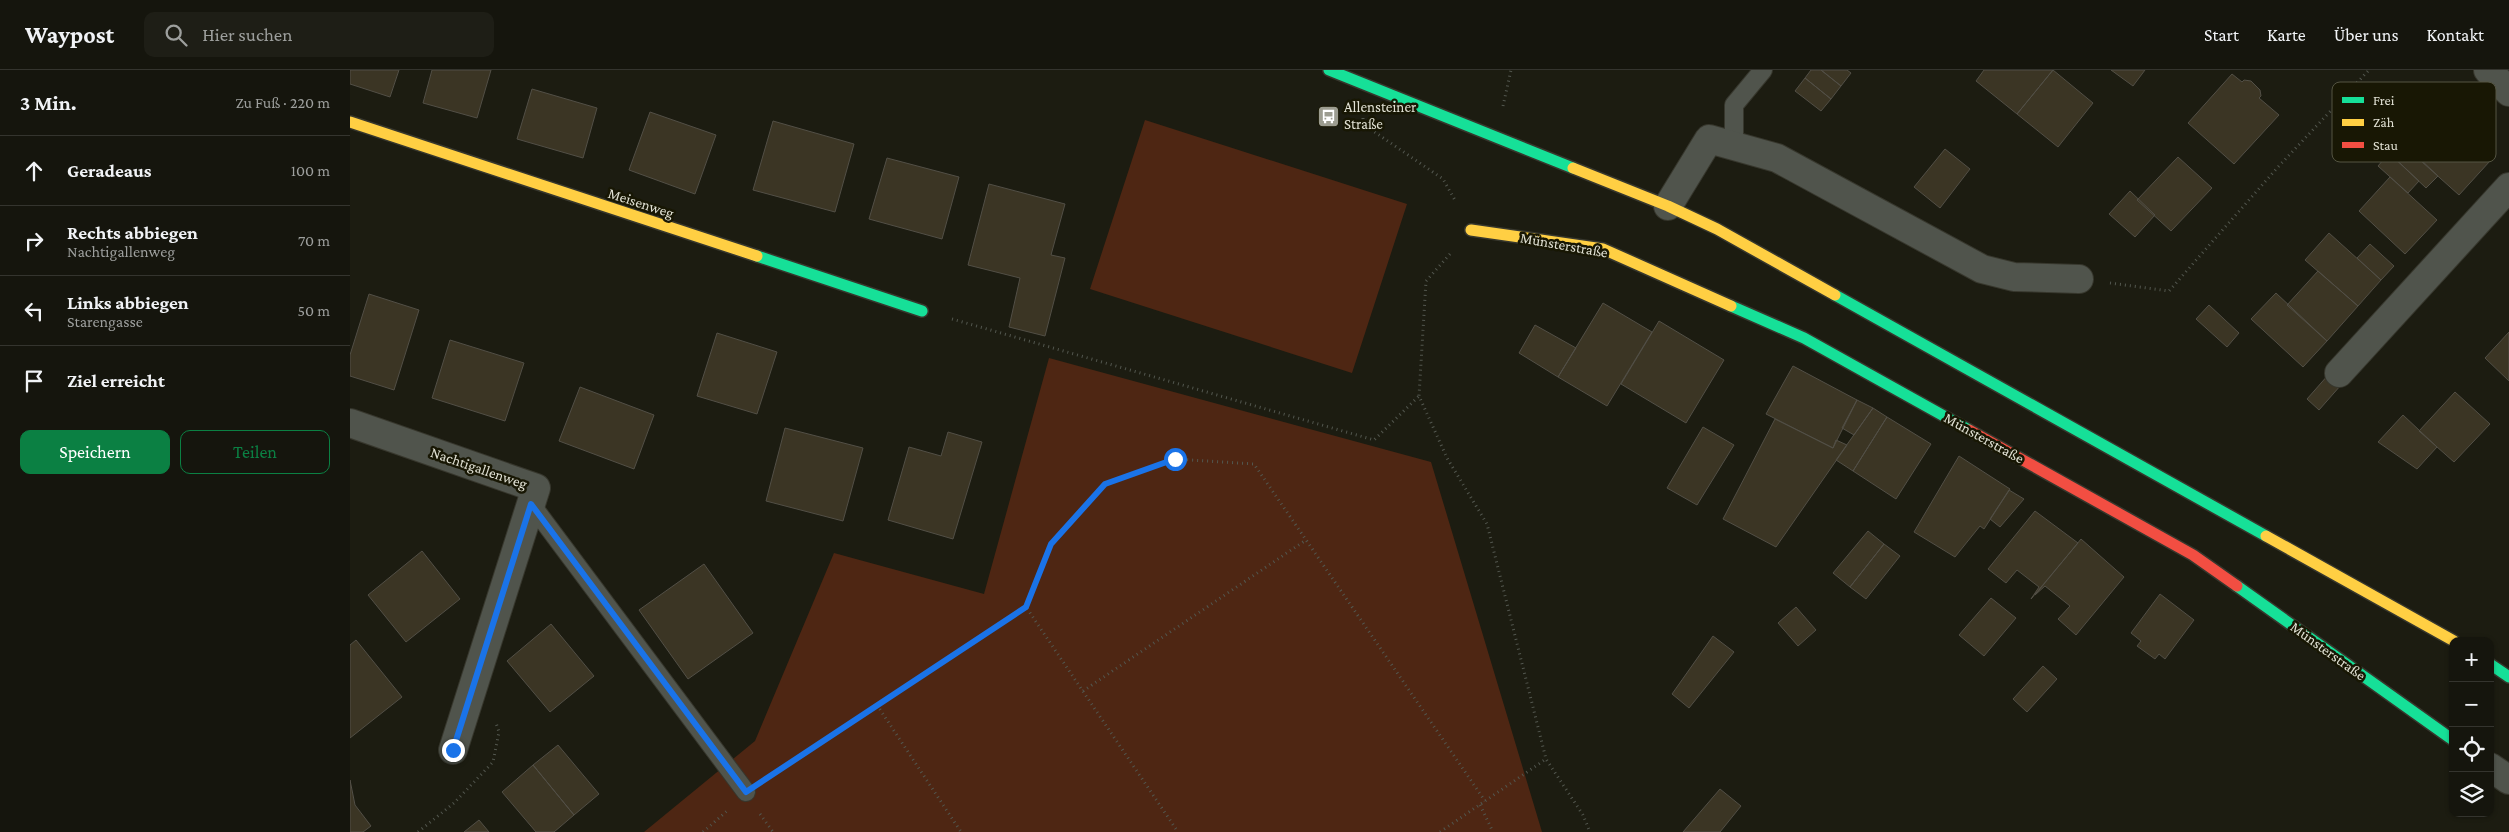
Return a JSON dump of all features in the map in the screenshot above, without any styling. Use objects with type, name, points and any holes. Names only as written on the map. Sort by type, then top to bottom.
[{"type":"street","points":[[1329,70],[1668,206],[1717,229],[2449,638]]},
{"type":"street","points":[[2488,70],[2509,92]]},
{"type":"street","name":"Meisenweg","points":[[350,122],[922,311]]},
{"type":"street","points":[[1668,206],[1709,139],[1777,158],[1982,269],[2014,277],[2079,279]]},
{"type":"street","points":[[2339,373],[2509,187]]},
{"type":"street","name":"Münsterstraße","points":[[1471,230],[1603,249],[1804,338],[2193,555],[2449,737]]},
{"type":"street","name":"Nachtigallenweg","points":[[350,423],[536,488],[531,504]]},
{"type":"street","points":[[453,750],[531,504]]},
{"type":"street","points":[[2494,667],[2509,677]]},
{"type":"street","points":[[2494,770],[2509,780]]},
{"type":"lane","points":[[1734,146],[1734,106],[1763,70]]},
{"type":"lane","name":"Nachtigallenweg","points":[[531,504],[746,792]]},
{"type":"path","points":[[2358,82],[2369,70]]},
{"type":"path","points":[[1365,85],[1363,124],[1443,179],[1471,230],[1426,281],[1419,396],[1447,458],[1487,524],[1546,759],[1583,815],[1590,832]]},
{"type":"path","points":[[2079,279],[2169,291],[2278,167],[2332,109]]},
{"type":"path","points":[[922,311],[1374,440],[1419,396]]},
{"type":"path","points":[[704,832],[746,792],[1026,607],[1051,544],[1105,484],[1175,459],[1254,464],[1485,801]]},
{"type":"path","points":[[1083,691],[1306,540]]},
{"type":"path","points":[[1026,607],[1178,832]]},
{"type":"path","points":[[877,706],[961,832]]},
{"type":"path","points":[[1440,832],[1546,759]]},
{"type":"path","points":[[418,832],[454,803]]},
{"type":"path","points":[[1480,805],[1493,832]]},
{"type":"shaded area","points":[[1145,120],[1407,204],[1352,373],[1090,289]]},
{"type":"shaded area","points":[[1049,358],[1431,462],[1542,832],[644,832],[755,741],[834,553],[984,594]]},
{"type":"building","points":[[350,70],[399,70],[390,97],[350,84]]},
{"type":"building","points":[[432,70],[491,70],[477,118],[423,103]]},
{"type":"building","points":[[1811,70],[1821,70],[1841,86],[1831,99],[1805,78]]},
{"type":"building","points":[[1821,70],[1847,70],[1851,73],[1841,86]]},
{"type":"building","points":[[1984,70],[2053,70],[2017,114],[1976,81]]},
{"type":"building","points":[[2053,70],[2093,103],[2058,147],[2017,114]]},
{"type":"building","points":[[2111,70],[2145,70],[2133,86]]},
{"type":"building","points":[[2232,74],[2242,82],[2244,80],[2251,81],[2260,90],[2261,96],[2259,98],[2279,115],[2234,164],[2188,123]]},
{"type":"building","points":[[1805,78],[1831,99],[1821,111],[1795,91]]},
{"type":"building","points":[[532,89],[597,108],[583,158],[517,139]]},
{"type":"building","points":[[650,112],[716,135],[695,194],[629,170]]},
{"type":"building","points":[[773,121],[854,144],[835,212],[753,190]]},
{"type":"building","points":[[1945,149],[1970,169],[1940,208],[1914,187]]},
{"type":"building","points":[[2178,157],[2212,188],[2171,231],[2137,200]]},
{"type":"building","points":[[887,158],[959,177],[942,239],[869,219]]},
{"type":"building","points":[[2381,162],[2399,162],[2419,181],[2408,193],[2378,166]]},
{"type":"building","points":[[2399,162],[2423,162],[2438,176],[2426,188]]},
{"type":"building","points":[[2422,162],[2489,162],[2459,195]]},
{"type":"building","points":[[2390,177],[2437,220],[2405,254],[2359,211]]},
{"type":"building","points":[[989,184],[1065,204],[1051,255],[1065,258],[1045,336],[1009,327],[1020,278],[968,265]]},
{"type":"building","points":[[2130,191],[2155,215],[2135,237],[2109,214]]},
{"type":"building","points":[[2329,233],[2381,280],[2358,306],[2305,260]]},
{"type":"building","points":[[2370,244],[2394,266],[2381,280],[2357,258]]},
{"type":"building","points":[[2318,271],[2358,306],[2327,341],[2287,305]]},
{"type":"building","points":[[2276,293],[2327,341],[2303,367],[2251,319]]},
{"type":"building","points":[[369,294],[419,310],[394,390],[350,376],[350,355]]},
{"type":"building","points":[[1603,303],[1652,332],[1607,406],[1558,377]]},
{"type":"building","points":[[2209,305],[2239,333],[2227,347],[2196,319]]},
{"type":"building","points":[[1659,321],[1724,360],[1686,423],[1621,384]]},
{"type":"building","points":[[1535,325],[1576,348],[1558,377],[1519,353]]},
{"type":"building","points":[[2509,332],[2509,381],[2485,358]]},
{"type":"building","points":[[717,333],[777,352],[757,414],[697,396]]},
{"type":"building","points":[[450,340],[524,363],[505,421],[432,398]]},
{"type":"building","points":[[1793,366],[1857,400],[1833,448],[1766,414]]},
{"type":"building","points":[[2329,374],[2341,385],[2319,410],[2307,399]]},
{"type":"building","points":[[580,387],[654,415],[634,469],[559,441]]},
{"type":"building","points":[[2455,392],[2490,424],[2454,462],[2419,431]]},
{"type":"building","points":[[1857,400],[1873,408],[1854,435],[1842,428]]},
{"type":"building","points":[[1873,408],[1887,417],[1853,471],[1836,460]]},
{"type":"building","points":[[2403,415],[2437,447],[2417,469],[2378,442]]},
{"type":"building","points":[[1887,417],[1931,444],[1896,499],[1853,471]]},
{"type":"building","points":[[1775,419],[1833,448],[1836,440],[1847,445],[1776,547],[1723,519]]},
{"type":"building","points":[[1703,427],[1734,445],[1697,505],[1667,488]]},
{"type":"building","points":[[785,428],[863,448],[843,521],[766,501]]},
{"type":"building","points":[[948,432],[982,442],[953,539],[888,520],[909,447],[941,456]]},
{"type":"building","points":[[1959,456],[2010,489],[1984,529],[1980,526],[1955,557],[1914,532]]},
{"type":"building","points":[[2009,490],[2024,499],[2000,527],[1990,519]]},
{"type":"building","points":[[2035,511],[2078,543],[2031,599],[2039,587],[2017,570],[2006,583],[1988,569]]},
{"type":"building","points":[[1868,531],[1884,544],[1850,587],[1833,573]]},
{"type":"building","points":[[2081,539],[2124,577],[2076,635],[2058,619],[2070,606],[2045,586],[2035,595]]},
{"type":"building","points":[[1884,544],[1900,556],[1866,599],[1850,587]]},
{"type":"building","points":[[422,551],[460,599],[406,642],[368,595]]},
{"type":"building","points":[[704,564],[753,633],[688,679],[639,610]]},
{"type":"building","points":[[2160,594],[2194,620],[2165,659],[2159,654],[2155,659],[2137,646],[2141,641],[2131,633]]},
{"type":"building","points":[[1991,598],[2016,618],[1984,656],[1959,635]]},
{"type":"building","points":[[1796,607],[1816,630],[1798,646],[1778,623]]},
{"type":"building","points":[[551,624],[594,676],[550,712],[507,661]]},
{"type":"building","points":[[1713,636],[1734,652],[1689,708],[1672,694]]},
{"type":"building","points":[[356,640],[402,697],[350,738],[350,645]]},
{"type":"building","points":[[2043,666],[2057,679],[2027,712],[2013,699]]},
{"type":"building","points":[[558,745],[599,794],[574,815],[533,765]]},
{"type":"building","points":[[533,765],[574,815],[554,832],[536,832],[502,792]]},
{"type":"building","points":[[350,780],[355,805],[371,826],[363,832],[350,832]]},
{"type":"building","points":[[1720,789],[1741,806],[1720,832],[1683,832]]},
{"type":"building","points":[[479,820],[489,832],[464,832]]},
{"type":"traffic: fast","points":[[1329,70],[1573,168]]},
{"type":"traffic: fast","points":[[757,256],[922,311]]},
{"type":"traffic: fast","points":[[1835,295],[2266,536]]},
{"type":"traffic: fast","points":[[1731,306],[1804,338],[1969,430]]},
{"type":"traffic: fast","points":[[2237,586],[2449,737]]},
{"type":"traffic: fast","points":[[2494,667],[2509,677]]},
{"type":"traffic: slow","points":[[350,122],[757,256]]},
{"type":"traffic: slow","points":[[1573,168],[1668,206],[1717,229],[1835,295]]},
{"type":"traffic: slow","points":[[1471,230],[1603,249],[1731,306]]},
{"type":"traffic: slow","points":[[2266,536],[2449,638]]},
{"type":"traffic: jam","points":[[1969,430],[2193,555],[2237,586]]},
{"type":"place","name":"Allensteiner Straße","points":[[1328,116]]},
{"type":"route","points":[[453,750],[531,504],[746,792],[1026,607],[1051,544],[1105,484],[1175,459]]}]
